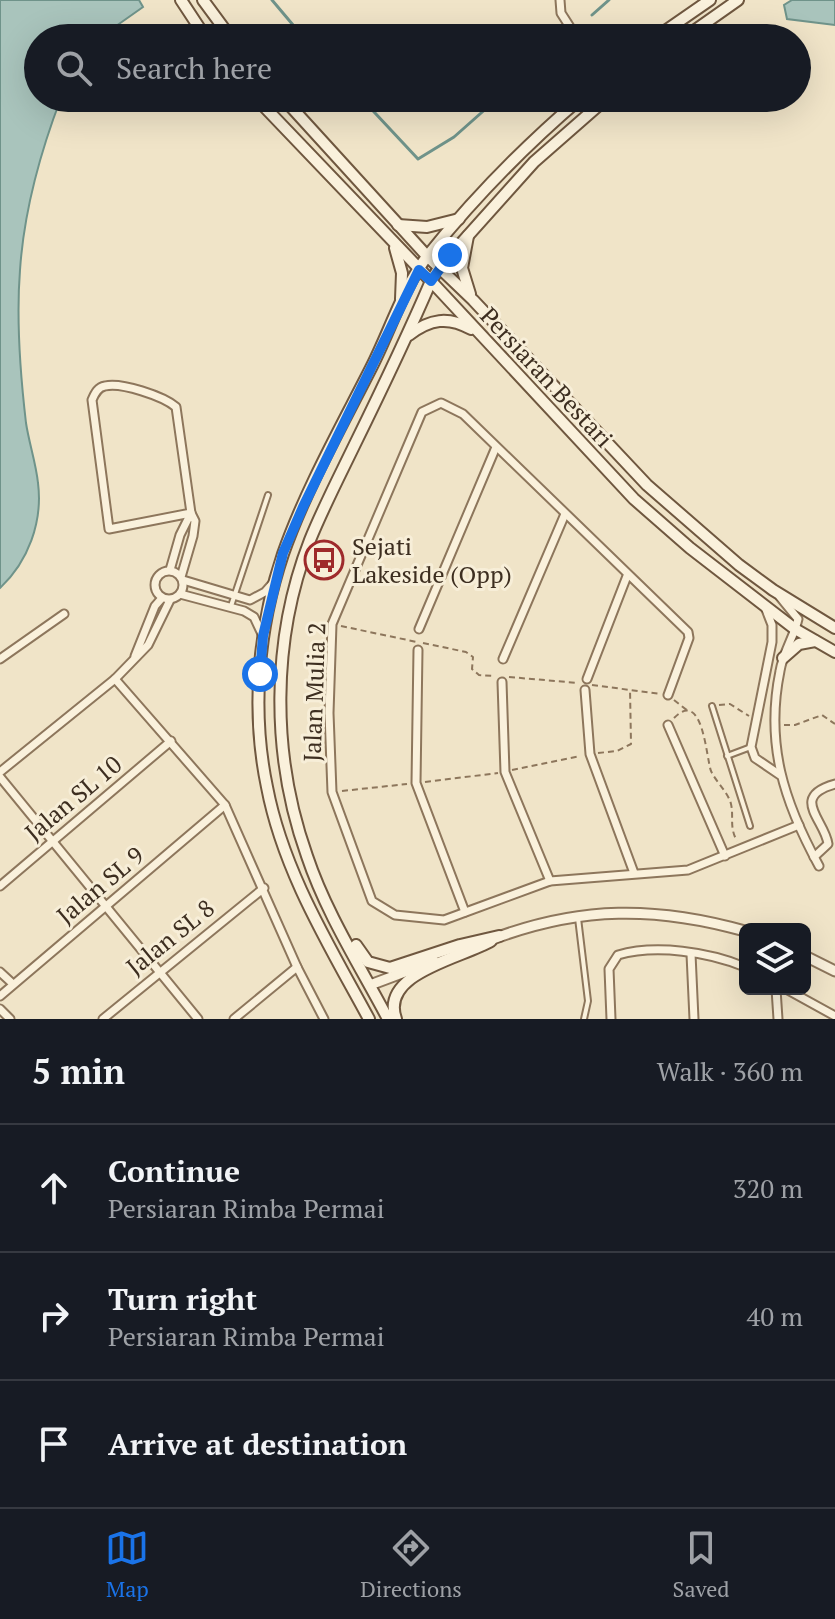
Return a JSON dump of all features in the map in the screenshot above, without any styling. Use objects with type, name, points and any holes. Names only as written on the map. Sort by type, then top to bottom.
[{"type":"main road","points":[[181,0],[197,24]]},
{"type":"main road","points":[[203,0],[221,24]]},
{"type":"main road","points":[[675,24],[710,0]]},
{"type":"main road","points":[[704,24],[738,0]]},
{"type":"main road","name":"Persiaran Bestari","points":[[269,112],[634,499],[690,548],[795,629],[835,652]]},
{"type":"main road","name":"Persiaran Bestari","points":[[296,112],[427,256],[473,300],[647,485],[739,565],[835,628]]},
{"type":"main road","points":[[369,1019],[327,942],[284,852],[266,784],[259,711],[263,636],[283,553],[427,256],[522,151],[565,112]]},
{"type":"main road","points":[[388,1019],[325,899],[307,857],[295,816],[283,751],[281,684],[286,627],[310,541],[431,281],[439,268],[534,162],[591,112]]},
{"type":"main road","points":[[398,225],[427,227],[461,218]]},
{"type":"main road","points":[[469,234],[462,268],[473,300]]},
{"type":"main road","points":[[394,245],[402,273],[401,305]]},
{"type":"main road","points":[[406,337],[427,323],[449,319],[480,333]]},
{"type":"main road","points":[[783,658],[799,644],[815,641]]},
{"type":"main road","points":[[307,857],[361,955],[368,962],[390,968],[499,936]]},
{"type":"main road","points":[[301,887],[327,928],[349,973],[357,983],[370,985]]},
{"type":"main road","points":[[396,1019],[394,1001],[405,982],[417,973],[476,950],[499,936]]},
{"type":"main road","points":[[370,985],[364,996],[376,1019]]},
{"type":"street","points":[[560,0],[561,13],[568,24]]},
{"type":"street","points":[[180,594],[195,521],[191,513],[176,407],[166,400],[124,386],[106,385],[97,390],[92,400],[109,529],[191,513]]},
{"type":"street","name":"Jalan Mulia 2","points":[[668,695],[689,638],[688,632],[463,414],[441,403],[422,412],[332,624],[329,713],[332,792],[372,901],[395,915],[444,920],[550,881],[688,870],[799,825]]},
{"type":"street","points":[[419,629],[496,447]]},
{"type":"street","points":[[170,570],[180,535],[191,513]]},
{"type":"street","points":[[503,659],[565,514]]},
{"type":"street","points":[[166,599],[155,589],[155,581],[162,572],[170,570],[182,578],[250,600],[258,597],[276,579]]},
{"type":"street","points":[[587,679],[627,576]]},
{"type":"street","points":[[773,590],[797,616],[798,622],[783,658],[776,696],[776,756],[799,825],[819,866]]},
{"type":"street","points":[[198,1019],[0,774],[115,679],[134,658],[155,606],[166,599],[180,594],[251,615],[263,636]]},
{"type":"street","points":[[764,604],[773,631],[751,747],[755,758],[780,775]]},
{"type":"street","points":[[0,659],[64,614]]},
{"type":"street","points":[[418,650],[416,783],[465,912]]},
{"type":"street","points":[[115,679],[225,805],[297,967],[324,1019]]},
{"type":"street","points":[[502,679],[505,772],[550,881]]},
{"type":"street","points":[[585,690],[590,754],[634,873]]},
{"type":"street","points":[[668,725],[725,856]]},
{"type":"street","name":"Jalan SL 10","points":[[0,886],[171,741]]},
{"type":"street","points":[[814,857],[828,844],[811,807],[812,800],[817,793],[835,784]]},
{"type":"street","name":"Jalan SL 9","points":[[0,996],[225,805]]},
{"type":"street","name":"Jalan SL 8","points":[[103,1019],[264,888]]},
{"type":"street","points":[[370,985],[499,936],[577,916],[636,911],[670,914],[739,929]]},
{"type":"street","points":[[611,1019],[609,969],[618,955],[636,950],[691,954],[739,965]]},
{"type":"street","points":[[691,954],[694,1019]]},
{"type":"street","points":[[811,959],[835,971]]},
{"type":"street","points":[[234,1019],[297,967]]},
{"type":"street","points":[[0,972],[13,984]]},
{"type":"street","points":[[776,995],[778,1019]]},
{"type":"street","points":[[797,995],[835,1016]]},
{"type":"street","points":[[0,1009],[10,1019]]},
{"type":"lane","points":[[230,609],[268,495]]},
{"type":"lane","points":[[712,706],[750,826]]},
{"type":"lane","points":[[727,756],[751,747]]},
{"type":"lane","points":[[577,916],[588,1001],[584,1019]]},
{"type":"path","points":[[418,650],[419,629]]},
{"type":"path","points":[[502,679],[668,695],[697,715],[709,765],[731,801],[731,830],[742,849]]},
{"type":"path","points":[[697,715],[712,706],[730,704],[756,719]]},
{"type":"path","points":[[668,725],[680,712],[688,711]]},
{"type":"path","points":[[775,724],[795,725],[822,715],[835,724]]},
{"type":"water","points":[[0,0],[139,0],[143,7],[119,24],[24,24],[24,112],[56,112],[29,204],[19,289],[22,385],[38,483],[38,512],[26,554],[0,588]]},
{"type":"water","points":[[792,0],[835,0],[835,25],[787,19],[784,5]]},
{"type":"waterway","points":[[272,0],[292,24]]},
{"type":"waterway","points":[[592,15],[609,0]]},
{"type":"waterway","points":[[374,112],[418,159],[454,137],[482,112]]},
{"type":"place","name":"Sejati Lakeside (Opp)","points":[[324,560]]},
{"type":"route","points":[[260,674],[269,606],[283,553],[303,507],[419,270],[431,281],[450,255]]}]
